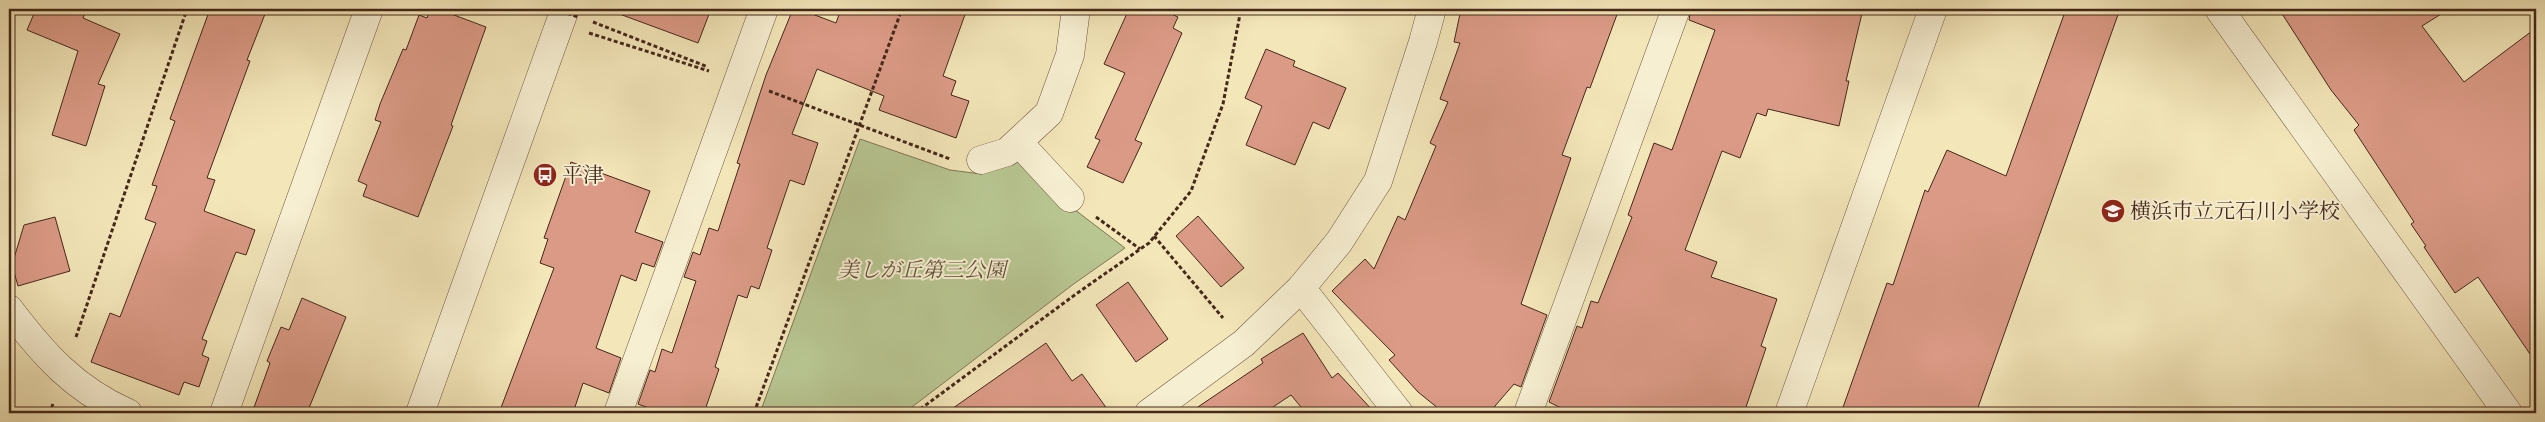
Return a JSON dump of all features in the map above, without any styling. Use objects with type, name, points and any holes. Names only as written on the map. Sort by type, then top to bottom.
[{"type":"street","points":[[224,413],[370,9]]},
{"type":"street","points":[[420,413],[565,9]]},
{"type":"street","points":[[618,413],[764,9]]},
{"type":"street","points":[[980,160],[1007,152],[1019,143],[1049,113],[1070,55],[1076,9]]},
{"type":"street","points":[[1158,411],[1244,343],[1301,288],[1339,242],[1378,181],[1432,9]]},
{"type":"street","points":[[1528,413],[1676,9]]},
{"type":"street","points":[[1789,413],[1933,9]]},
{"type":"street","points":[[2219,9],[2508,413]]},
{"type":"street","points":[[1019,143],[1070,198]]},
{"type":"street","points":[[1301,288],[1400,413]]},
{"type":"street","points":[[9,309],[40,350],[64,372],[102,402],[128,413]]},
{"type":"path","points":[[49,413],[187,9]]},
{"type":"path","points":[[509,9],[516,12]]},
{"type":"path","points":[[555,9],[704,64]]},
{"type":"path","points":[[754,413],[862,124],[902,9]]},
{"type":"path","points":[[915,413],[1140,249],[1154,236],[1190,191],[1222,104],[1241,9]]},
{"type":"path","points":[[589,33],[712,72]]},
{"type":"path","points":[[760,88],[862,124],[951,160],[980,160]]},
{"type":"path","points":[[1070,198],[1140,249]]},
{"type":"path","points":[[1154,236],[1244,343]]},
{"type":"green space","name":"美しが丘第三公園","points":[[860,139],[950,170],[981,174],[1019,159],[1062,200],[1125,248],[1075,283],[904,413],[760,413]]},
{"type":"building","points":[[36,9],[87,9],[83,18],[120,34],[98,84],[105,86],[86,146],[52,135],[78,51],[27,30]]},
{"type":"building","points":[[210,9],[267,9],[247,60],[250,61],[207,178],[215,180],[204,211],[255,230],[246,255],[236,252],[202,339],[207,341],[202,355],[209,358],[199,387],[184,382],[179,395],[91,362],[110,313],[120,317],[156,223],[145,219],[157,186],[152,185],[175,121],[170,119]]},
{"type":"building","points":[[430,9],[438,9],[486,27],[451,125],[453,126],[418,217],[363,196],[367,185],[358,181],[381,122],[375,120],[380,104],[403,49],[406,50],[419,15],[427,18]]},
{"type":"building","points":[[614,9],[711,9],[698,43],[614,12]]},
{"type":"building","points":[[793,9],[799,9],[836,23],[841,9],[967,9],[943,76],[956,81],[951,95],[969,101],[956,138],[879,110],[884,96],[817,69],[792,134],[818,143],[804,185],[790,180],[767,248],[772,250],[759,289],[751,286],[747,298],[738,295],[715,367],[719,369],[704,413],[662,413],[638,404],[650,370],[655,372],[662,349],[672,353],[696,281],[684,277],[693,252],[700,255],[709,228],[718,231],[740,164],[737,163],[766,75]]},
{"type":"building","points":[[1129,9],[1160,9],[1178,17],[1173,28],[1182,33],[1135,140],[1142,143],[1123,183],[1087,167],[1100,140],[1095,138],[1125,73],[1104,64]]},
{"type":"building","points":[[1461,9],[1619,9],[1590,88],[1587,87],[1562,155],[1571,158],[1521,304],[1547,315],[1521,387],[1514,384],[1489,413],[1444,413],[1418,392],[1389,360],[1395,355],[1332,291],[1365,259],[1374,269],[1398,216],[1405,220],[1436,146],[1430,143],[1448,102],[1440,99],[1460,43],[1454,42]]},
{"type":"building","points":[[1691,9],[1863,9],[1846,81],[1849,81],[1839,126],[1768,109],[1766,116],[1757,113],[1740,158],[1722,151],[1685,250],[1717,262],[1711,277],[1777,299],[1761,346],[1766,348],[1744,413],[1571,413],[1549,402],[1577,326],[1582,328],[1591,301],[1598,303],[1632,217],[1628,215],[1654,143],[1672,150],[1715,30],[1689,20]]},
{"type":"building","points":[[2066,9],[2120,9],[1976,413],[1841,413],[1887,283],[1893,285],[1925,190],[1928,192],[1947,150],[2006,176]]},
{"type":"building","points":[[2279,9],[2449,9],[2422,26],[2464,82],[2536,28],[2536,363],[2478,277],[2455,293],[2424,247],[2426,246],[2411,224],[2414,222],[2354,130],[2359,125],[2331,90]]},
{"type":"building","points":[[1266,49],[1295,61],[1293,66],[1346,88],[1329,129],[1313,122],[1295,165],[1246,145],[1262,106],[1245,98]]},
{"type":"building","points":[[571,162],[650,191],[635,232],[663,242],[654,267],[642,263],[636,281],[621,275],[596,348],[621,358],[609,393],[583,383],[573,413],[499,413],[554,268],[540,263],[548,239],[544,238]]},
{"type":"building","points":[[1198,216],[1244,268],[1221,287],[1176,236]]},
{"type":"building","points":[[55,217],[70,271],[18,286],[12,265],[24,225]]},
{"type":"building","points":[[1128,282],[1168,339],[1136,362],[1096,305]]},
{"type":"building","points":[[302,298],[346,317],[307,413],[252,413],[270,363],[267,361],[281,327],[289,330]]},
{"type":"building","points":[[1303,333],[1332,378],[1338,373],[1375,413],[1306,413],[1291,395],[1264,413],[1189,413],[1263,363],[1261,359]]},
{"type":"building","points":[[1046,343],[1072,381],[1082,374],[1110,413],[946,413]]},
{"type":"place","name":"平津","points":[[545,175]]},
{"type":"place","name":"横浜市立元石川小学校","points":[[2113,211]]}]
